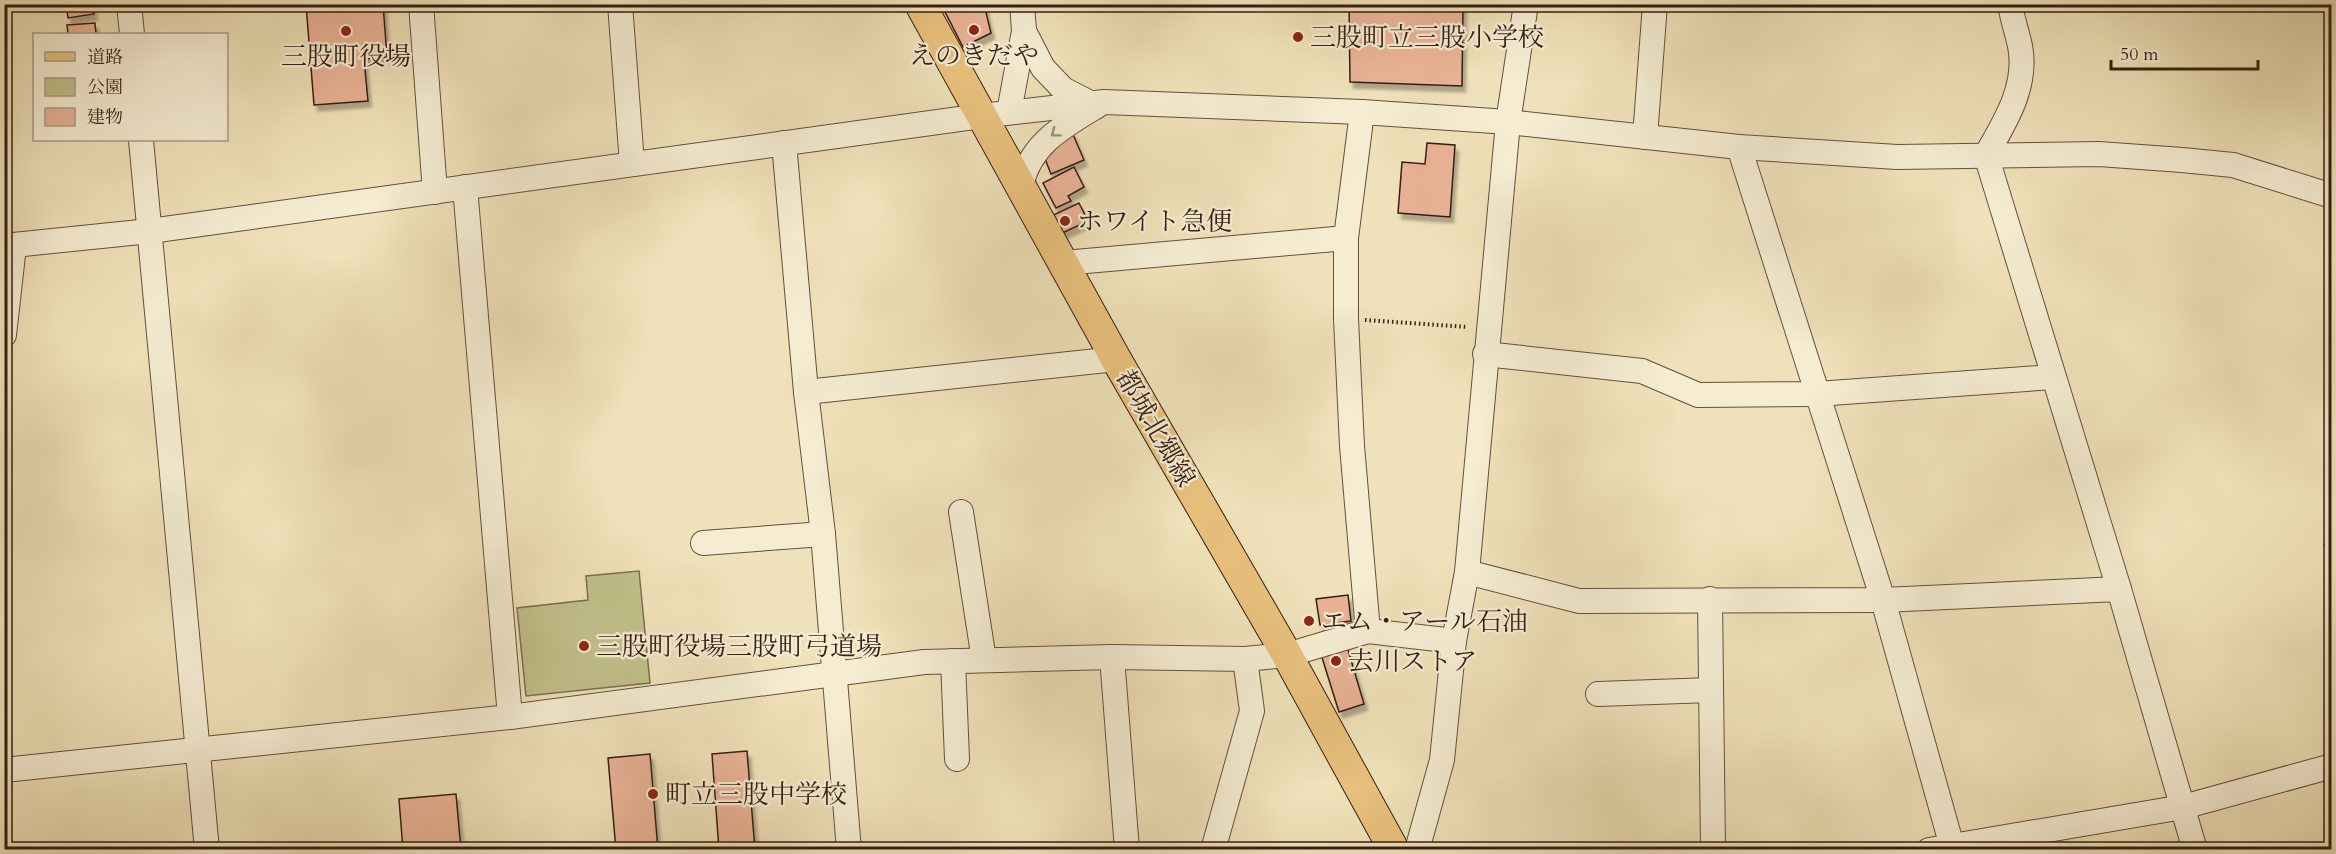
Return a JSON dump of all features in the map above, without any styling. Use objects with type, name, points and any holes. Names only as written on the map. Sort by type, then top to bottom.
[{"type":"main road","name":"都城北郷線","points":[[920,4],[995,114],[1021,186],[1116,360],[1287,655],[1394,849]]},
{"type":"street","points":[[129,4],[132,33]]},
{"type":"street","points":[[421,4],[435,192]]},
{"type":"street","points":[[620,4],[632,164]]},
{"type":"street","points":[[1022,4],[1024,31],[1043,68],[1063,89],[1097,102]]},
{"type":"street","points":[[1417,849],[1442,760],[1454,641],[1467,572],[1485,354],[1508,122],[1526,4]]},
{"type":"street","points":[[1645,137],[1655,4]]},
{"type":"street","points":[[2010,4],[2021,48],[2019,80],[2013,109],[1986,156],[2119,589],[2195,849]]},
{"type":"street","points":[[995,114],[1024,31]]},
{"type":"street","points":[[1021,186],[1024,170],[1042,142],[1097,102]]},
{"type":"street","points":[[4,335],[9,246],[150,231],[995,114],[1097,102],[1362,112],[1508,122],[1739,147],[1897,157],[2099,154],[2233,165],[2331,196]]},
{"type":"street","points":[[1362,112],[1346,238],[1346,319],[1352,446],[1368,631]]},
{"type":"street","points":[[141,141],[207,849]]},
{"type":"street","points":[[784,143],[806,392],[822,534],[849,849]]},
{"type":"street","points":[[1739,147],[1883,600],[1945,848],[2183,807],[2331,766]]},
{"type":"street","points":[[465,187],[510,717]]},
{"type":"street","points":[[1064,263],[1346,238]]},
{"type":"street","points":[[1485,354],[1642,371],[1698,395],[1817,394],[2053,377]]},
{"type":"street","points":[[806,392],[1116,360]]},
{"type":"street","points":[[961,512],[984,660]]},
{"type":"street","points":[[703,543],[822,534]]},
{"type":"street","points":[[1467,572],[1579,601],[1883,600],[2119,589]]},
{"type":"street","points":[[1710,599],[1713,849]]},
{"type":"street","points":[[4,770],[510,717],[924,662],[1112,657],[1245,658],[1287,655],[1368,631],[1454,641]]},
{"type":"street","points":[[1112,657],[1127,849]]},
{"type":"street","points":[[1213,849],[1252,711],[1245,658]]},
{"type":"street","points":[[953,661],[957,759]]},
{"type":"street","points":[[1598,694],[1711,690]]},
{"type":"path","points":[[1346,319],[1488,328]]},
{"type":"path","points":[[2331,523],[2325,546],[2331,568]]},
{"type":"green space","name":"三股町役場三股町弓道場","points":[[639,571],[650,683],[526,696],[517,608],[588,600],[586,576]]},
{"type":"building","points":[[66,4],[92,4],[94,14],[68,18]]},
{"type":"building","name":"三股町役場","points":[[306,4],[383,4],[387,57],[364,59],[368,101],[314,105]]},
{"type":"building","points":[[941,4],[984,4],[991,33],[963,47]]},
{"type":"building","points":[[1349,4],[1463,5],[1462,86],[1350,82]]},
{"type":"building","points":[[95,23],[96,33],[68,33],[67,25]]},
{"type":"building","points":[[1072,132],[1084,160],[1051,174],[1042,151]]},
{"type":"building","points":[[1427,143],[1455,145],[1450,217],[1398,213],[1402,162],[1425,164]]},
{"type":"building","points":[[1074,167],[1084,187],[1068,196],[1071,201],[1056,208],[1043,183]]},
{"type":"building","points":[[1079,203],[1088,221],[1056,236],[1047,218]]},
{"type":"building","points":[[1348,595],[1351,621],[1320,625],[1316,599]]},
{"type":"building","points":[[1346,643],[1364,704],[1339,712],[1320,651]]},
{"type":"building","points":[[747,751],[755,850],[719,850],[712,754]]},
{"type":"building","points":[[650,754],[658,850],[616,850],[608,758]]},
{"type":"building","points":[[456,794],[461,850],[403,850],[399,799]]},
{"type":"place","name":"えのきだや","points":[[974,30]]},
{"type":"place","name":"三股町役場","points":[[346,31]]},
{"type":"place","name":"三股町立三股小学校","points":[[1298,37]]},
{"type":"place","name":"ホワイト急便","points":[[1065,221]]},
{"type":"place","name":"エム・アール石油","points":[[1309,621]]},
{"type":"place","name":"三股町役場三股町弓道場","points":[[584,646]]},
{"type":"place","name":"去川ストア","points":[[1336,661]]},
{"type":"place","name":"町立三股中学校","points":[[653,794]]}]
